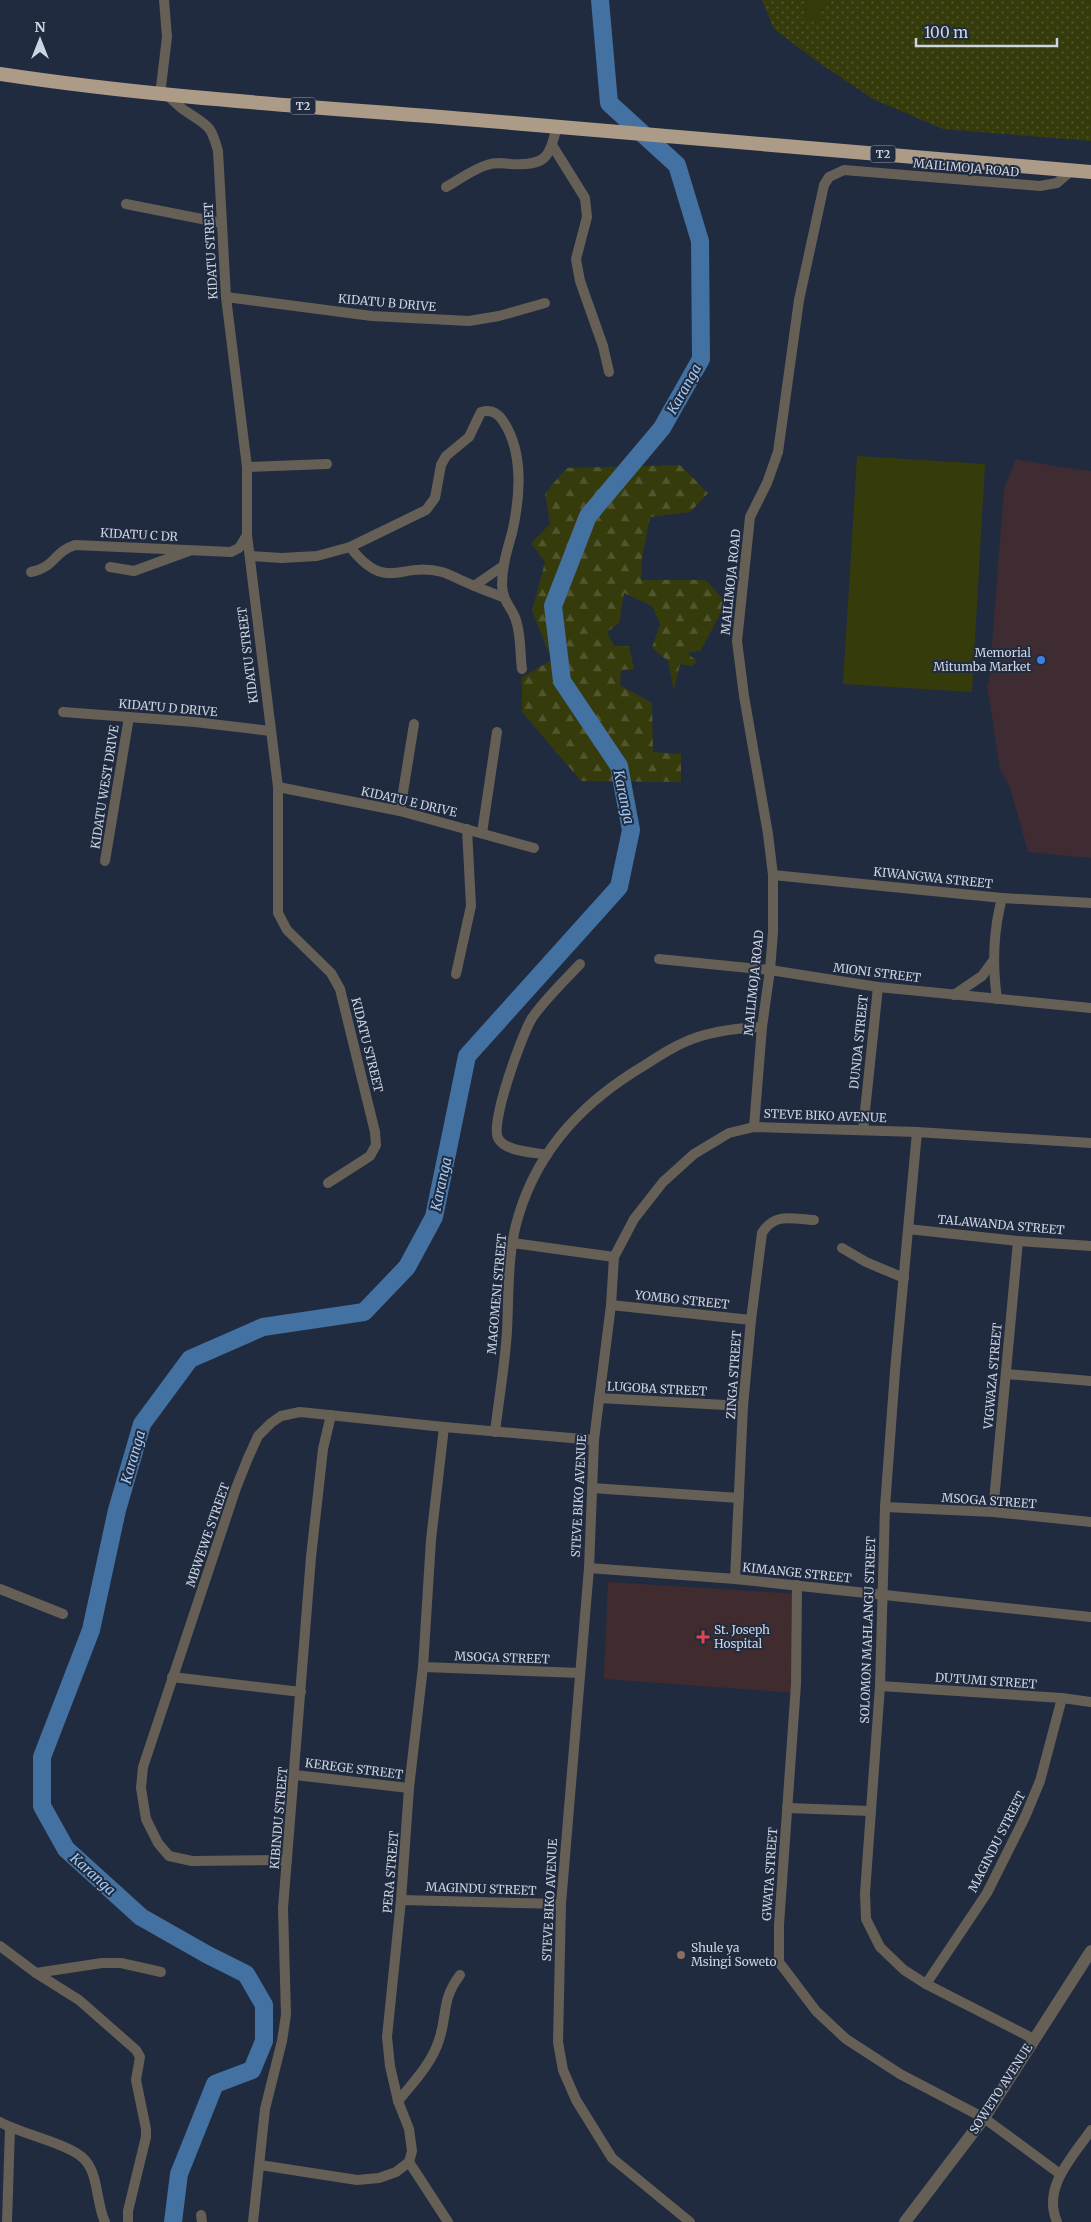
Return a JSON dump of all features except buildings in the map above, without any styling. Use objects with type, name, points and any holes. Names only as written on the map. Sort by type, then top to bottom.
[{"type":"highway","name":"T2","points":[[0,74],[164,95],[676,135],[1091,172]]},
{"type":"street","points":[[164,0],[166,37],[164,95]]},
{"type":"street","name":"KIDATU STREET","points":[[164,95],[204,121],[214,134],[218,151],[226,297],[247,468],[247,535],[278,786],[278,913],[287,930],[331,973],[340,989],[375,1132],[376,1145],[370,1156],[328,1183]]},
{"type":"street","points":[[446,188],[487,165],[497,163],[527,165],[540,162],[545,159],[552,145],[557,126]]},
{"type":"street","points":[[552,145],[585,198],[587,218],[576,259],[580,281],[603,346],[609,372]]},
{"type":"street","name":"MAILIMOJA ROAD","points":[[754,1127],[762,1027],[770,970],[772,875],[768,834],[744,696],[737,641],[750,517],[767,483],[778,452],[799,300],[824,185],[829,177],[844,170],[1040,186],[1057,183],[1072,170]]},
{"type":"street","points":[[126,204],[222,223]]},
{"type":"street","name":"KIDATU B DRIVE","points":[[226,297],[372,316],[469,321],[500,316],[545,303]]},
{"type":"street","points":[[250,556],[309,556],[350,547],[426,510],[435,498],[441,465],[446,456],[469,437],[481,412],[492,411],[499,415],[508,428],[516,447],[519,475],[512,531],[503,566],[503,598],[517,622],[522,670]]},
{"type":"street","points":[[247,468],[327,464]]},
{"type":"street","name":"KIDATU C DR","points":[[31,572],[48,566],[66,548],[76,545],[231,552],[239,548],[247,535]]},
{"type":"street","points":[[350,547],[363,563],[375,570],[393,574],[428,570],[442,572],[503,598]]},
{"type":"street","points":[[110,567],[134,571],[193,550]]},
{"type":"street","points":[[474,586],[503,566]]},
{"type":"street","name":"KIDATU D DRIVE","points":[[63,712],[195,722],[270,731]]},
{"type":"street","name":"KIDATU WEST DRIVE","points":[[105,861],[128,718]]},
{"type":"street","points":[[400,811],[414,724]]},
{"type":"street","points":[[482,833],[497,732]]},
{"type":"street","name":"KIDATU E DRIVE","points":[[278,786],[400,811],[534,848]]},
{"type":"street","points":[[456,974],[471,906],[467,828]]},
{"type":"street","name":"KIWANGWA STREET","points":[[772,875],[1002,898],[1091,903]]},
{"type":"street","points":[[997,999],[993,961],[998,915],[1002,898]]},
{"type":"street","name":"MIONI STREET","points":[[659,959],[770,970],[878,988],[1091,1008]]},
{"type":"street","points":[[954,995],[982,976],[993,961]]},
{"type":"street","points":[[547,1155],[504,1145],[498,1138],[496,1129],[499,1112],[525,1030],[533,1017],[580,964]]},
{"type":"street","name":"DUNDA STREET","points":[[862,1130],[878,988]]},
{"type":"street","name":"MAGOMENI STREET","points":[[495,1432],[507,1332],[513,1243],[519,1215],[528,1191],[547,1155],[584,1108],[616,1082],[659,1056],[699,1037],[732,1029],[762,1027]]},
{"type":"street","name":"STEVE BIKO AVENUE","points":[[690,2222],[612,2158],[576,2100],[563,2070],[558,2042],[561,1904],[588,1568],[594,1440],[611,1305],[614,1257],[634,1219],[663,1182],[694,1154],[729,1133],[754,1127],[1091,1140]]},
{"type":"street","name":"SOLOMON MAHLANGU STREET","points":[[917,1132],[885,1507],[880,1686],[865,1893],[866,1919],[880,1947],[904,1970],[926,1984],[1034,2039]]},
{"type":"street","name":"ZINGA STREET","points":[[735,1579],[744,1406],[751,1320],[762,1233],[767,1224],[774,1220],[783,1218],[814,1220]]},
{"type":"street","name":"TALAWANDA STREET","points":[[908,1229],[1018,1241],[1091,1246]]},
{"type":"street","name":"VIGWAZA STREET","points":[[994,1512],[1018,1241]]},
{"type":"street","points":[[513,1243],[614,1257]]},
{"type":"street","points":[[842,1248],[866,1262],[904,1278]]},
{"type":"street","name":"YOMBO STREET","points":[[611,1305],[751,1320]]},
{"type":"street","points":[[1006,1374],[1091,1380]]},
{"type":"street","name":"LUGOBA STREET","points":[[599,1398],[744,1406]]},
{"type":"street","name":"MBWEWE STREET","points":[[287,1860],[192,1861],[169,1856],[158,1843],[146,1819],[142,1781],[143,1766],[172,1677],[236,1488],[258,1436],[280,1416],[300,1412],[444,1428],[594,1440]]},
{"type":"street","name":"KIBINDU STREET","points":[[253,2222],[265,2109],[282,2041],[286,2015],[283,1908],[311,1557],[323,1449],[331,1415]]},
{"type":"street","name":"PERA STREET","points":[[409,2162],[412,2151],[409,2129],[398,2101],[390,2066],[387,2037],[401,1900],[409,1788],[423,1667],[431,1540],[444,1428]]},
{"type":"street","points":[[592,1488],[739,1498]]},
{"type":"street","name":"MSOGA STREET","points":[[885,1507],[994,1512],[1091,1522]]},
{"type":"street","name":"KIMANGE STREET","points":[[588,1568],[735,1579],[1091,1616]]},
{"type":"street","name":"GWATA STREET","points":[[797,1586],[797,1655],[779,1962],[816,2011],[846,2039],[900,2074],[984,2118],[1060,2174]]},
{"type":"street","points":[[0,1589],[63,1614]]},
{"type":"street","name":"MSOGA STREET","points":[[423,1667],[580,1673]]},
{"type":"street","points":[[172,1677],[301,1692]]},
{"type":"street","name":"DUTUMI STREET","points":[[880,1686],[1062,1698],[1091,1702]]},
{"type":"street","name":"MAGINDU STREET","points":[[926,1984],[987,1893],[1025,1817],[1040,1781],[1062,1698]]},
{"type":"street","name":"KEREGE STREET","points":[[295,1775],[409,1788]]},
{"type":"street","points":[[787,1808],[871,1811]]},
{"type":"street","name":"MAGINDU STREET","points":[[401,1900],[561,1904]]},
{"type":"street","points":[[0,1946],[36,1973],[79,2000],[136,2050],[140,2056],[136,2080],[146,2129],[128,2211],[128,2222]]},
{"type":"street","name":"SOWETO AVENUE","points":[[905,2222],[984,2118],[1091,1951]]},
{"type":"street","points":[[36,1973],[102,1963],[121,1963],[161,1972]]},
{"type":"street","points":[[398,2101],[430,2060],[439,2042],[447,1995],[460,1975]]},
{"type":"street","points":[[0,2122],[10,2128],[56,2144],[85,2160],[94,2180],[105,2222]]},
{"type":"street","points":[[7,2222],[10,2128]]},
{"type":"street","points":[[1057,2222],[1051,2217],[1052,2193],[1060,2174],[1091,2130]]},
{"type":"street","points":[[260,2164],[356,2180],[380,2178],[396,2172],[409,2162],[448,2222]]},
{"type":"shaded area","name":"Memorial Mitumba Market","points":[[1016,459],[1091,471],[1091,858],[1028,852],[1010,787],[1000,769],[987,685],[989,683],[1004,489]]},
{"type":"shaded area","name":"St. Joseph Hospital","points":[[608,1582],[799,1594],[802,1623],[797,1693],[604,1679]]},
{"type":"green space","points":[[762,0],[1091,0],[1091,141],[943,129],[873,99],[818,62],[774,29]]},
{"type":"green space","points":[[808,0],[822,0],[824,3],[819,20],[815,23],[806,19],[805,11]]},
{"type":"green space","points":[[857,456],[985,464],[972,692],[843,684]]},
{"type":"green space","points":[[680,465],[708,493],[690,512],[650,517],[642,559],[641,580],[706,580],[726,603],[701,650],[687,653],[697,661],[693,666],[680,664],[674,691],[668,661],[652,648],[660,624],[652,606],[624,593],[619,623],[607,632],[614,646],[629,646],[634,669],[621,670],[620,685],[652,703],[653,752],[681,754],[681,782],[581,781],[522,712],[522,677],[552,660],[532,611],[545,562],[531,543],[550,524],[545,493],[567,468]]},
{"type":"waterway","name":"Karanga","points":[[173,2222],[179,2174],[215,2084],[252,2070],[264,2041],[264,2005],[246,1974],[141,1917],[66,1849],[42,1806],[42,1757],[91,1630],[117,1510],[142,1424],[190,1359],[263,1327],[364,1312],[407,1267],[434,1217],[467,1056],[619,887],[631,830],[619,766],[562,681],[553,606],[588,516],[662,428],[701,359],[700,241],[677,165],[609,103],[600,0]]},
{"type":"place","name":"Memorial Mitumba Market","points":[[1041,660]]},
{"type":"place","name":"St. Joseph Hospital","points":[[703,1637]]},
{"type":"place","name":"Shule ya Msingi Soweto","points":[[681,1955]]}]
